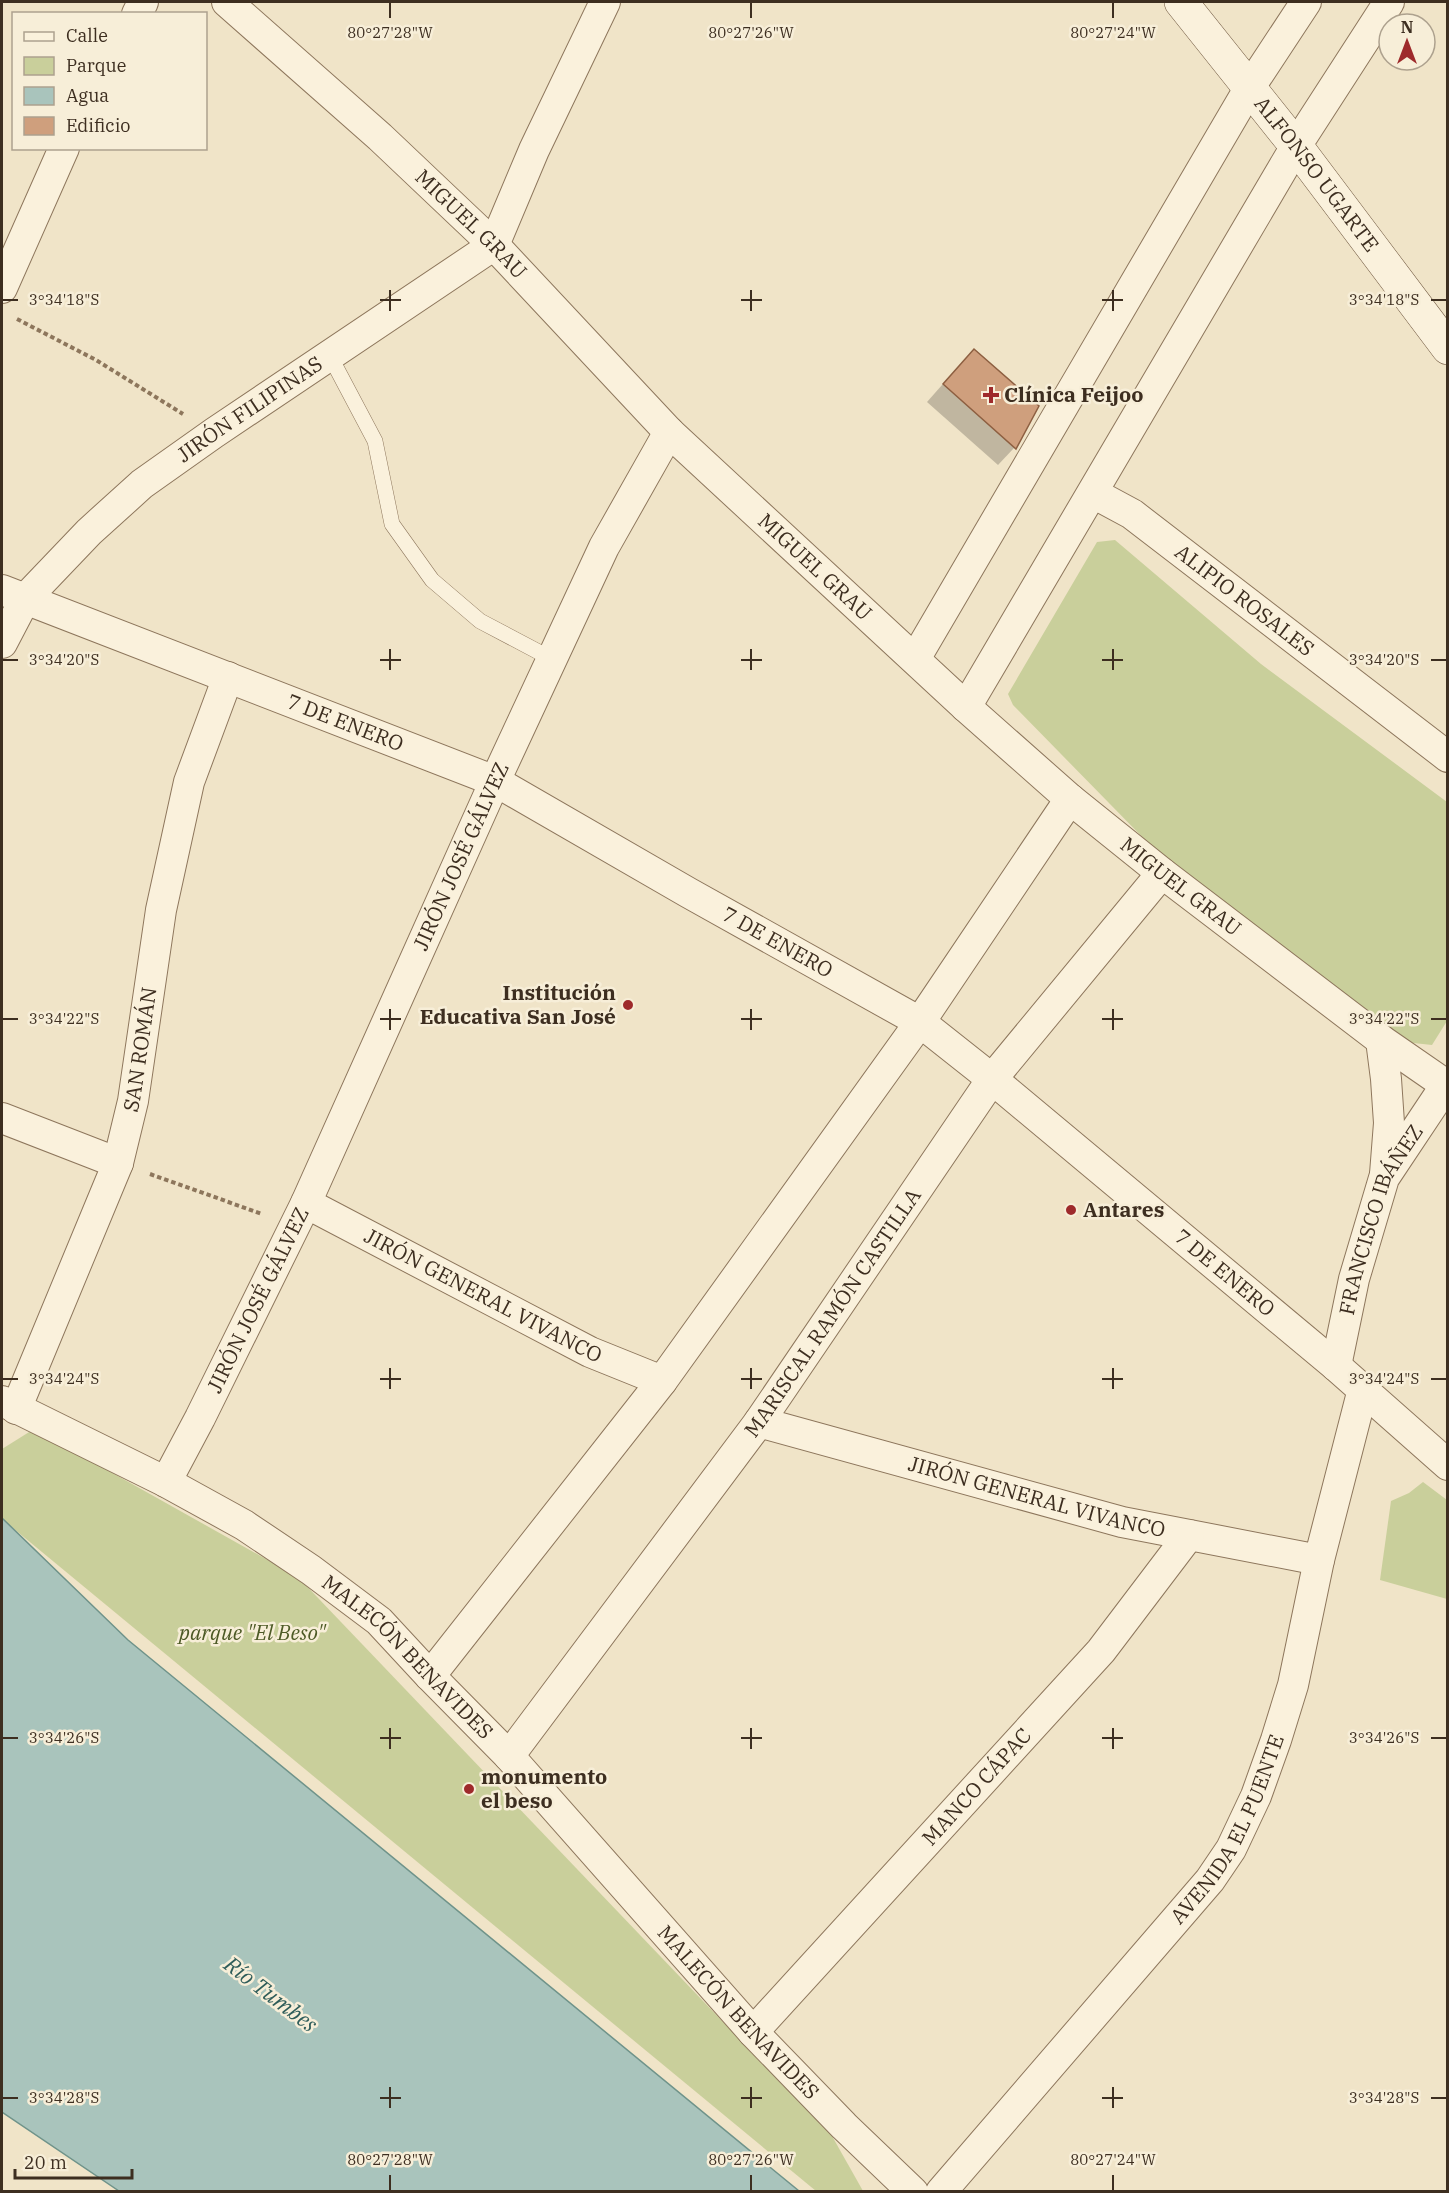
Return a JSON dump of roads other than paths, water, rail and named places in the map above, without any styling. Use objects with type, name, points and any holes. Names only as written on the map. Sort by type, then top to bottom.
[{"type":"main road","name":"ALFONSO UGARTE","points":[[1181,2],[1296,146],[1448,348]]},
{"type":"street","name":"MIGUEL GRAU","points":[[227,2],[380,137],[494,245],[669,432],[966,707],[1070,799],[1162,873],[1381,1040],[1447,1083]]},
{"type":"street","points":[[494,245],[534,150],[605,2]]},
{"type":"street","points":[[915,659],[1250,87],[1306,2]]},
{"type":"street","points":[[966,707],[1296,146],[1389,2]]},
{"type":"street","points":[[2,288],[63,150]]},
{"type":"street","name":"JIRÓN FILIPINAS","points":[[2,643],[13,595],[89,532],[142,484],[494,245]]},
{"type":"street","name":"JIRÓN JOSÉ GÁLVEZ","points":[[166,1482],[300,1214],[495,781],[604,547],[669,432]]},
{"type":"street","name":"ALIPIO ROSALES","points":[[1093,493],[1132,514],[1448,758]]},
{"type":"street","name":"7 DE ENERO","points":[[13,595],[495,781],[699,899],[920,1022],[992,1079],[1336,1366],[1447,1464]]},
{"type":"street","name":"SAN ROMÁN","points":[[9,1405],[118,1163],[133,1101],[161,910],[189,782],[228,677]]},
{"type":"street","points":[[430,1676],[662,1381],[920,1022],[1070,799]]},
{"type":"street","name":"MARISCAL RAMÓN CASTILLA","points":[[509,1756],[759,1422],[992,1079],[1162,873]]},
{"type":"street","points":[[1381,1040],[1389,1123],[1384,1178]]},
{"type":"street","name":"FRANCISCO IBÁÑEZ","points":[[1336,1366],[1354,1279],[1384,1178],[1447,1083]]},
{"type":"street","points":[[2,1118],[118,1163]]},
{"type":"street","name":"JIRÓN GENERAL VIVANCO","points":[[300,1214],[590,1352],[662,1381]]},
{"type":"street","name":"AVENIDA EL PUENTE","points":[[942,2192],[1210,1880],[1232,1850],[1256,1796],[1293,1685],[1318,1560],[1363,1389]]},
{"type":"street","name":"MALECÓN BENAVIDES","points":[[9,1405],[166,1482],[244,1525],[319,1576],[379,1621],[509,1756],[753,2032],[844,2126],[913,2192]]},
{"type":"street","name":"JIRÓN GENERAL VIVANCO","points":[[759,1422],[1122,1522],[1318,1560]]},
{"type":"street","name":"MANCO CÁPAC","points":[[753,2032],[1101,1651],[1189,1535]]},
{"type":"lane","points":[[330,356],[375,441],[392,524],[432,580],[480,621],[552,659]]},
{"type":"water","name":"Río Tumbes","points":[[2,1518],[128,1640],[799,2191],[119,2191],[2,2112]]},
{"type":"place","name":"Clínica Feijoo","points":[[991,395]]},
{"type":"place","name":"Institución Educativa San José","points":[[628,1005]]},
{"type":"place","name":"Antares","points":[[1071,1210]]},
{"type":"place","name":"monumento el beso","points":[[469,1789]]},
{"type":"park label","name":"parque \"El Beso\"","points":[[252,1633]]}]
